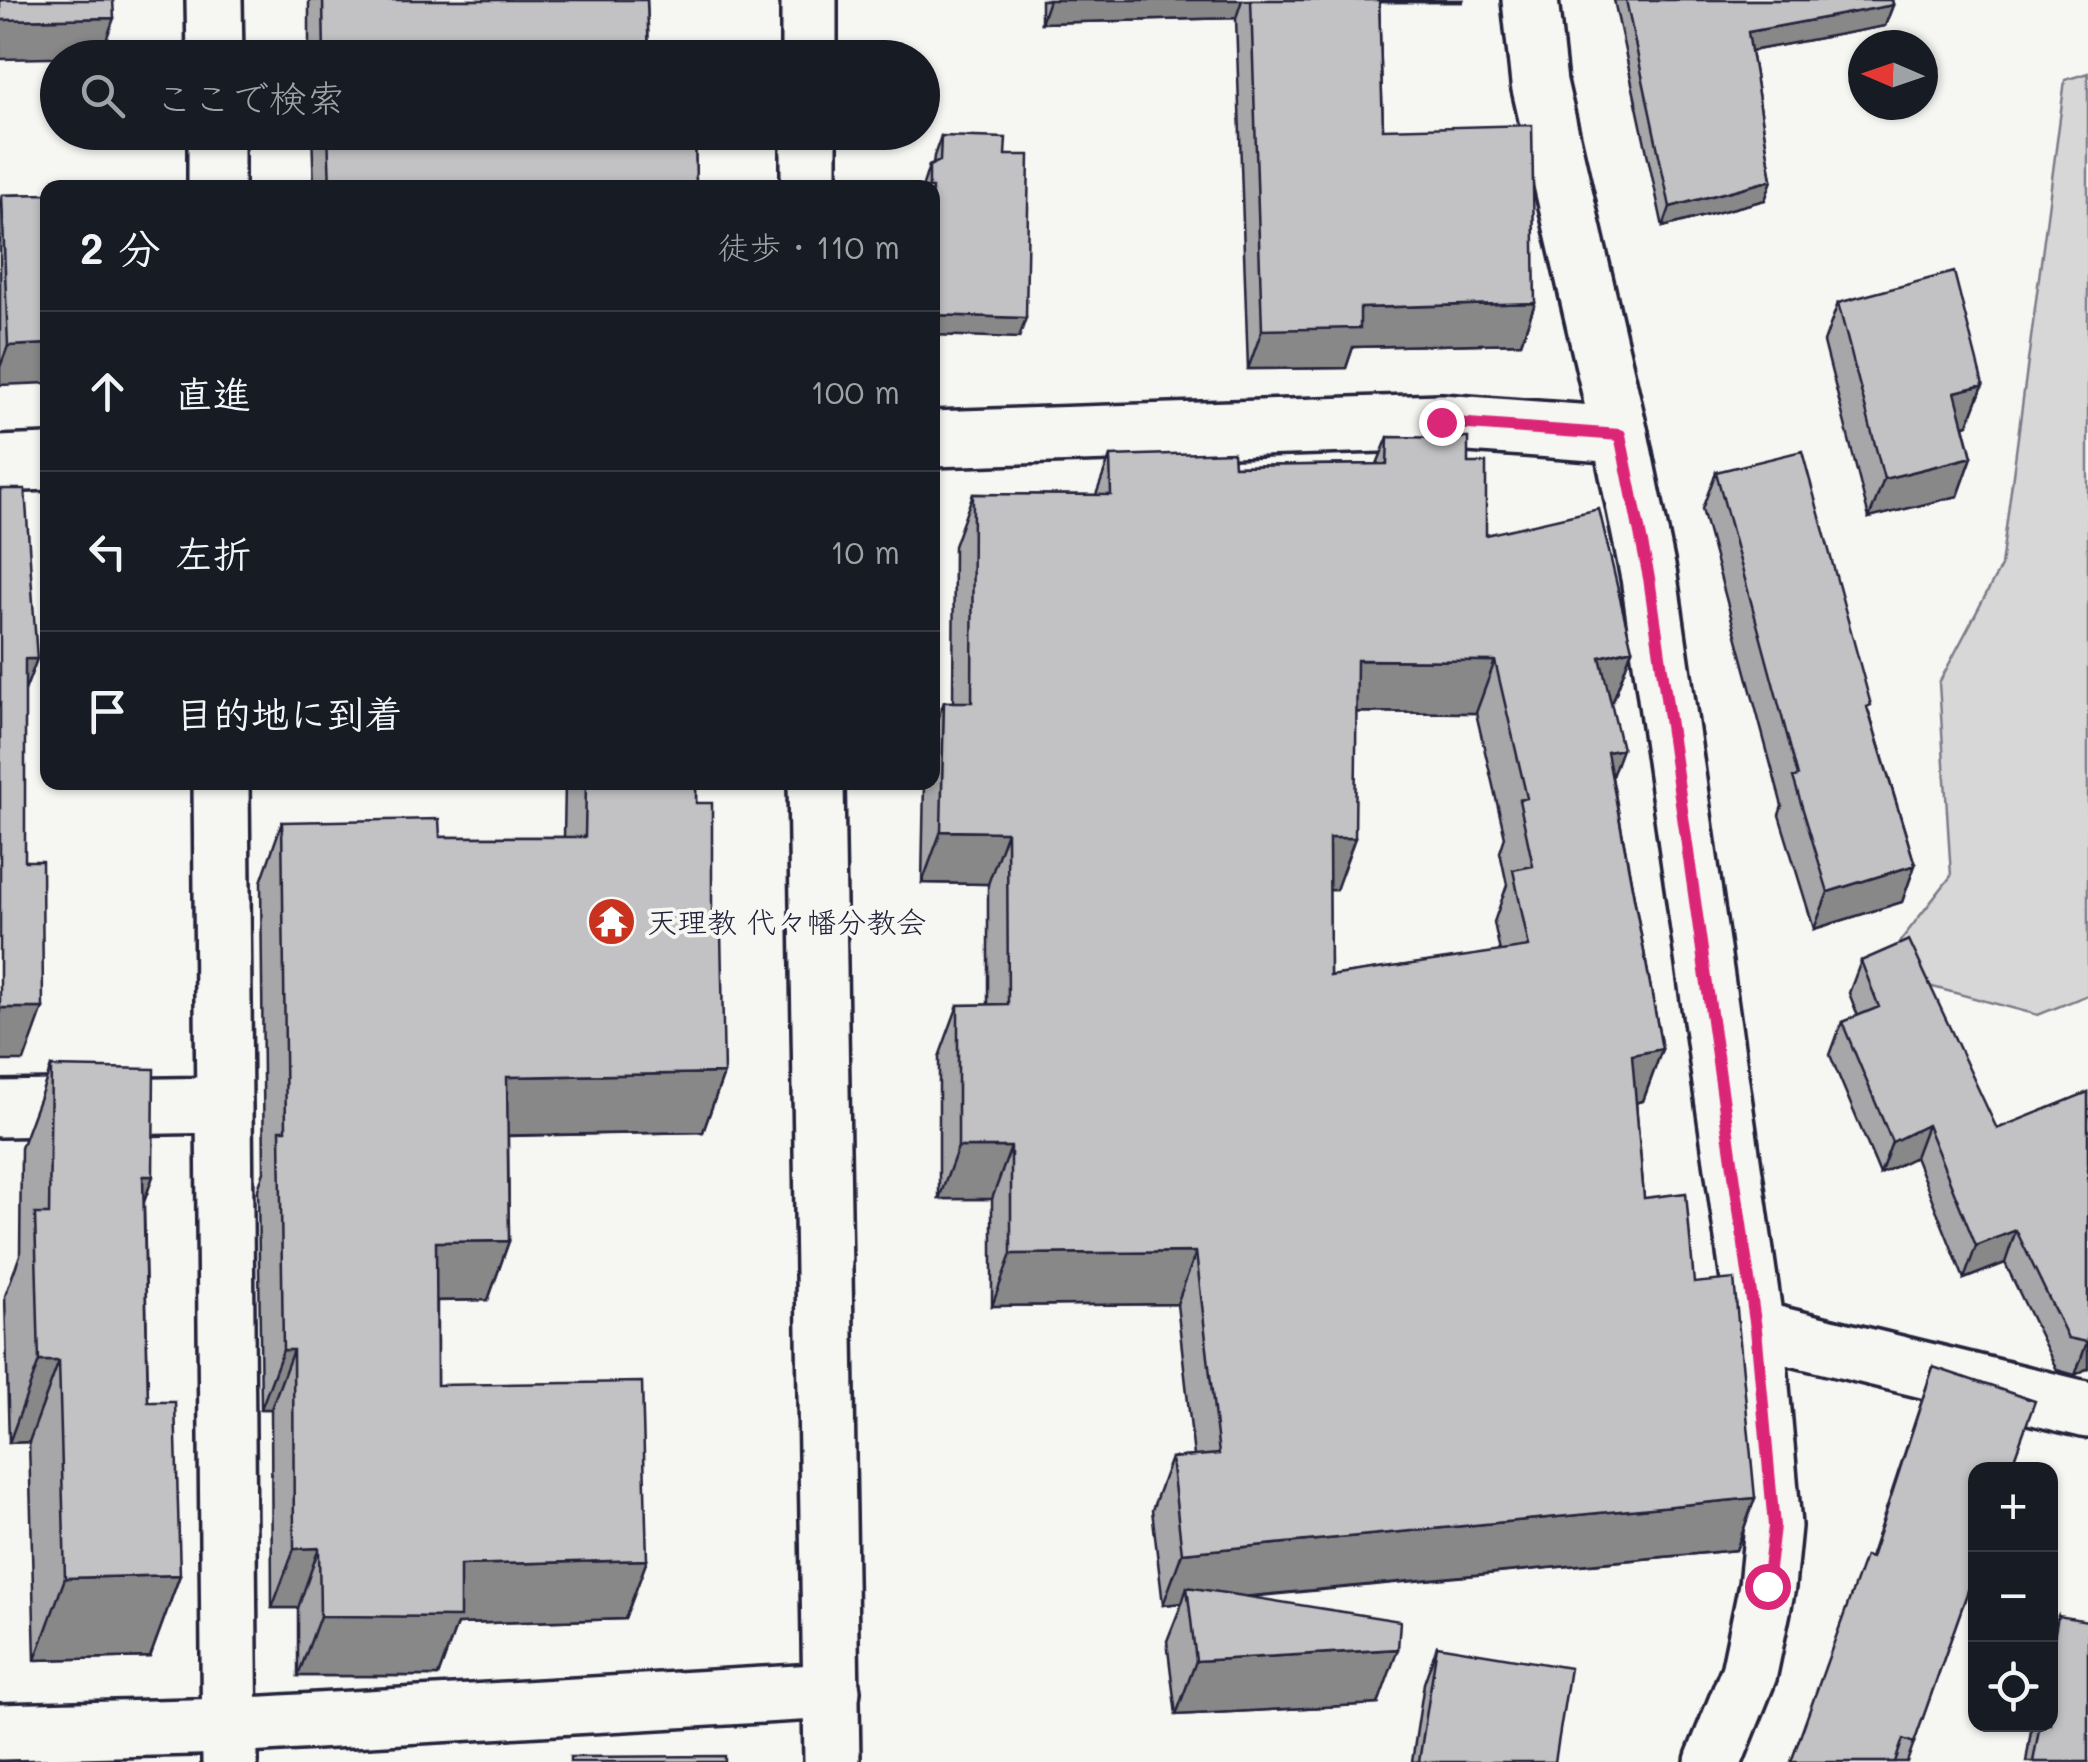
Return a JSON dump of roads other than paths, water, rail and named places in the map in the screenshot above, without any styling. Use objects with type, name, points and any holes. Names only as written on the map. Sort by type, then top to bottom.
[{"type":"street","points":[[214,0],[215,40]]},
{"type":"street","points":[[809,0],[809,40]]},
{"type":"street","points":[[1530,0],[1539,83],[1649,578],[1756,1329],[1774,1526],[1750,1673],[1713,1762]]},
{"type":"street","points":[[216,150],[216,180]]},
{"type":"street","points":[[809,150],[809,180]]},
{"type":"street","points":[[940,439],[1441,422],[1620,435]]},
{"type":"street","points":[[0,464],[40,462]]},
{"type":"street","points":[[220,790],[230,1744]]},
{"type":"street","points":[[816,790],[832,1762]]},
{"type":"street","points":[[0,1109],[224,1105]]},
{"type":"street","points":[[1756,1329],[2088,1410]]},
{"type":"street","points":[[0,1732],[230,1744],[832,1691]]},
{"type":"place","name":"天理教 代々幡分教会","points":[[612,921]]}]
